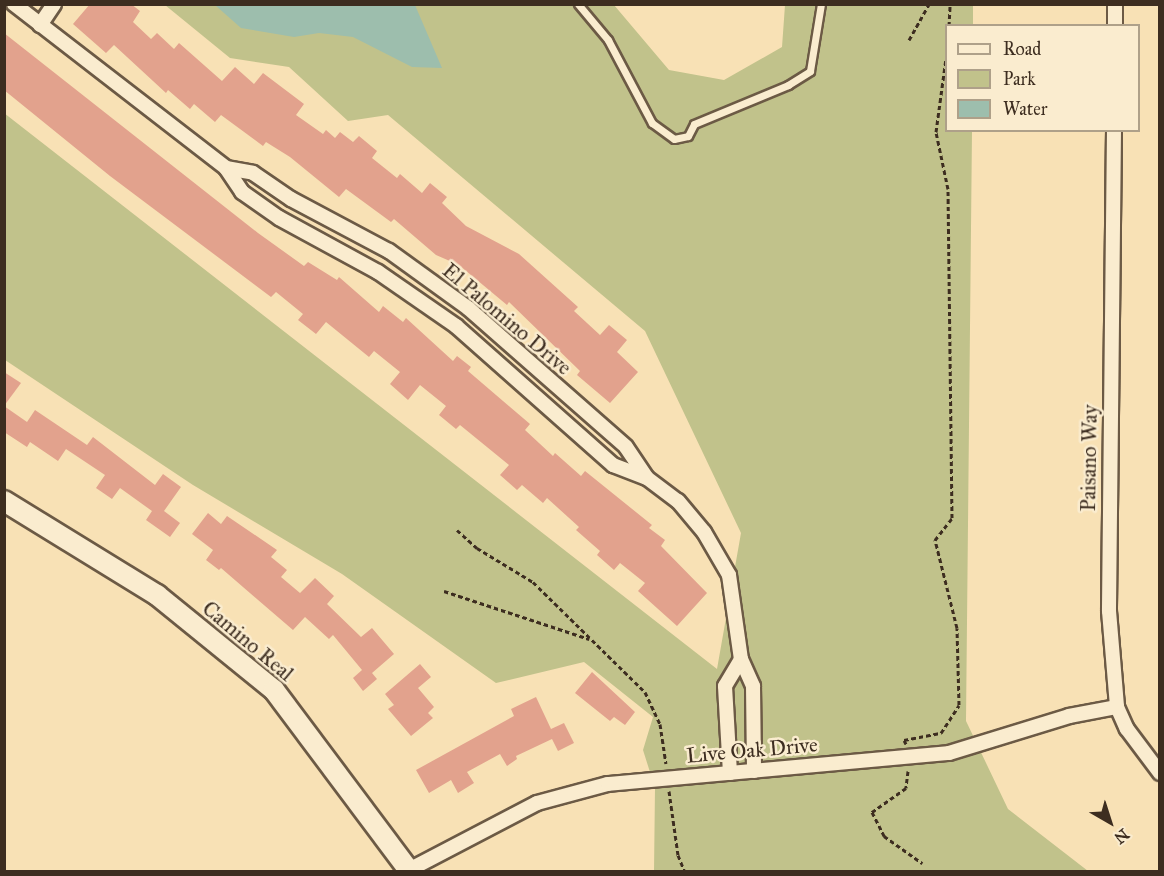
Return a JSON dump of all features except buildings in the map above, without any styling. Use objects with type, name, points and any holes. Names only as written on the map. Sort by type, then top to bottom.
[{"type":"main road","name":"Camino Real","points":[[4,501],[157,595],[274,690],[408,871]]},
{"type":"street","name":"El Palomino Drive","points":[[14,4],[226,168],[242,192],[279,218],[378,272],[456,326],[613,465],[647,478],[678,501],[698,524],[729,575],[741,659],[753,686],[754,771]]},
{"type":"street","points":[[40,25],[54,4]]},
{"type":"street","points":[[1115,4],[1115,24]]},
{"type":"street","name":"Paisano Way","points":[[1114,132],[1108,611],[1117,707],[1127,729],[1160,773]]},
{"type":"street","name":"El Palomino Drive","points":[[226,168],[253,173],[291,199],[389,251],[468,308],[626,447],[647,478]]},
{"type":"street","points":[[730,773],[726,686],[741,659]]},
{"type":"street","points":[[726,701],[753,700]]},
{"type":"street","name":"Live Oak Drive","points":[[408,871],[537,803],[608,784],[949,753],[1069,716],[1117,707]]},
{"type":"lane","points":[[578,4],[608,40],[652,123],[674,139],[688,136],[694,124],[788,85],[810,71],[821,4]]},
{"type":"path","points":[[909,40],[929,4]]},
{"type":"path","points":[[949,24],[950,4]]},
{"type":"path","points":[[922,863],[884,836],[872,812],[906,788],[910,756],[904,740],[941,732],[959,705],[957,628],[935,540],[952,518],[948,189],[936,132],[945,65]]},
{"type":"path","points":[[457,530],[477,548],[533,582],[645,692],[660,724],[678,855],[685,872]]},
{"type":"path","points":[[444,591],[591,639]]},
{"type":"green space","points":[[165,5],[614,5],[669,70],[724,80],[782,47],[785,5],[973,5],[973,24],[945,24],[945,132],[972,132],[966,721],[1008,809],[1088,871],[654,871],[655,788],[643,750],[653,717],[584,662],[496,683],[342,574],[193,485],[5,360],[4,113],[717,669],[741,533],[645,331],[388,115],[348,121],[289,67],[230,58]]},
{"type":"water","points":[[215,5],[415,5],[442,68],[412,67],[353,37],[319,33],[294,37],[241,28]]}]
